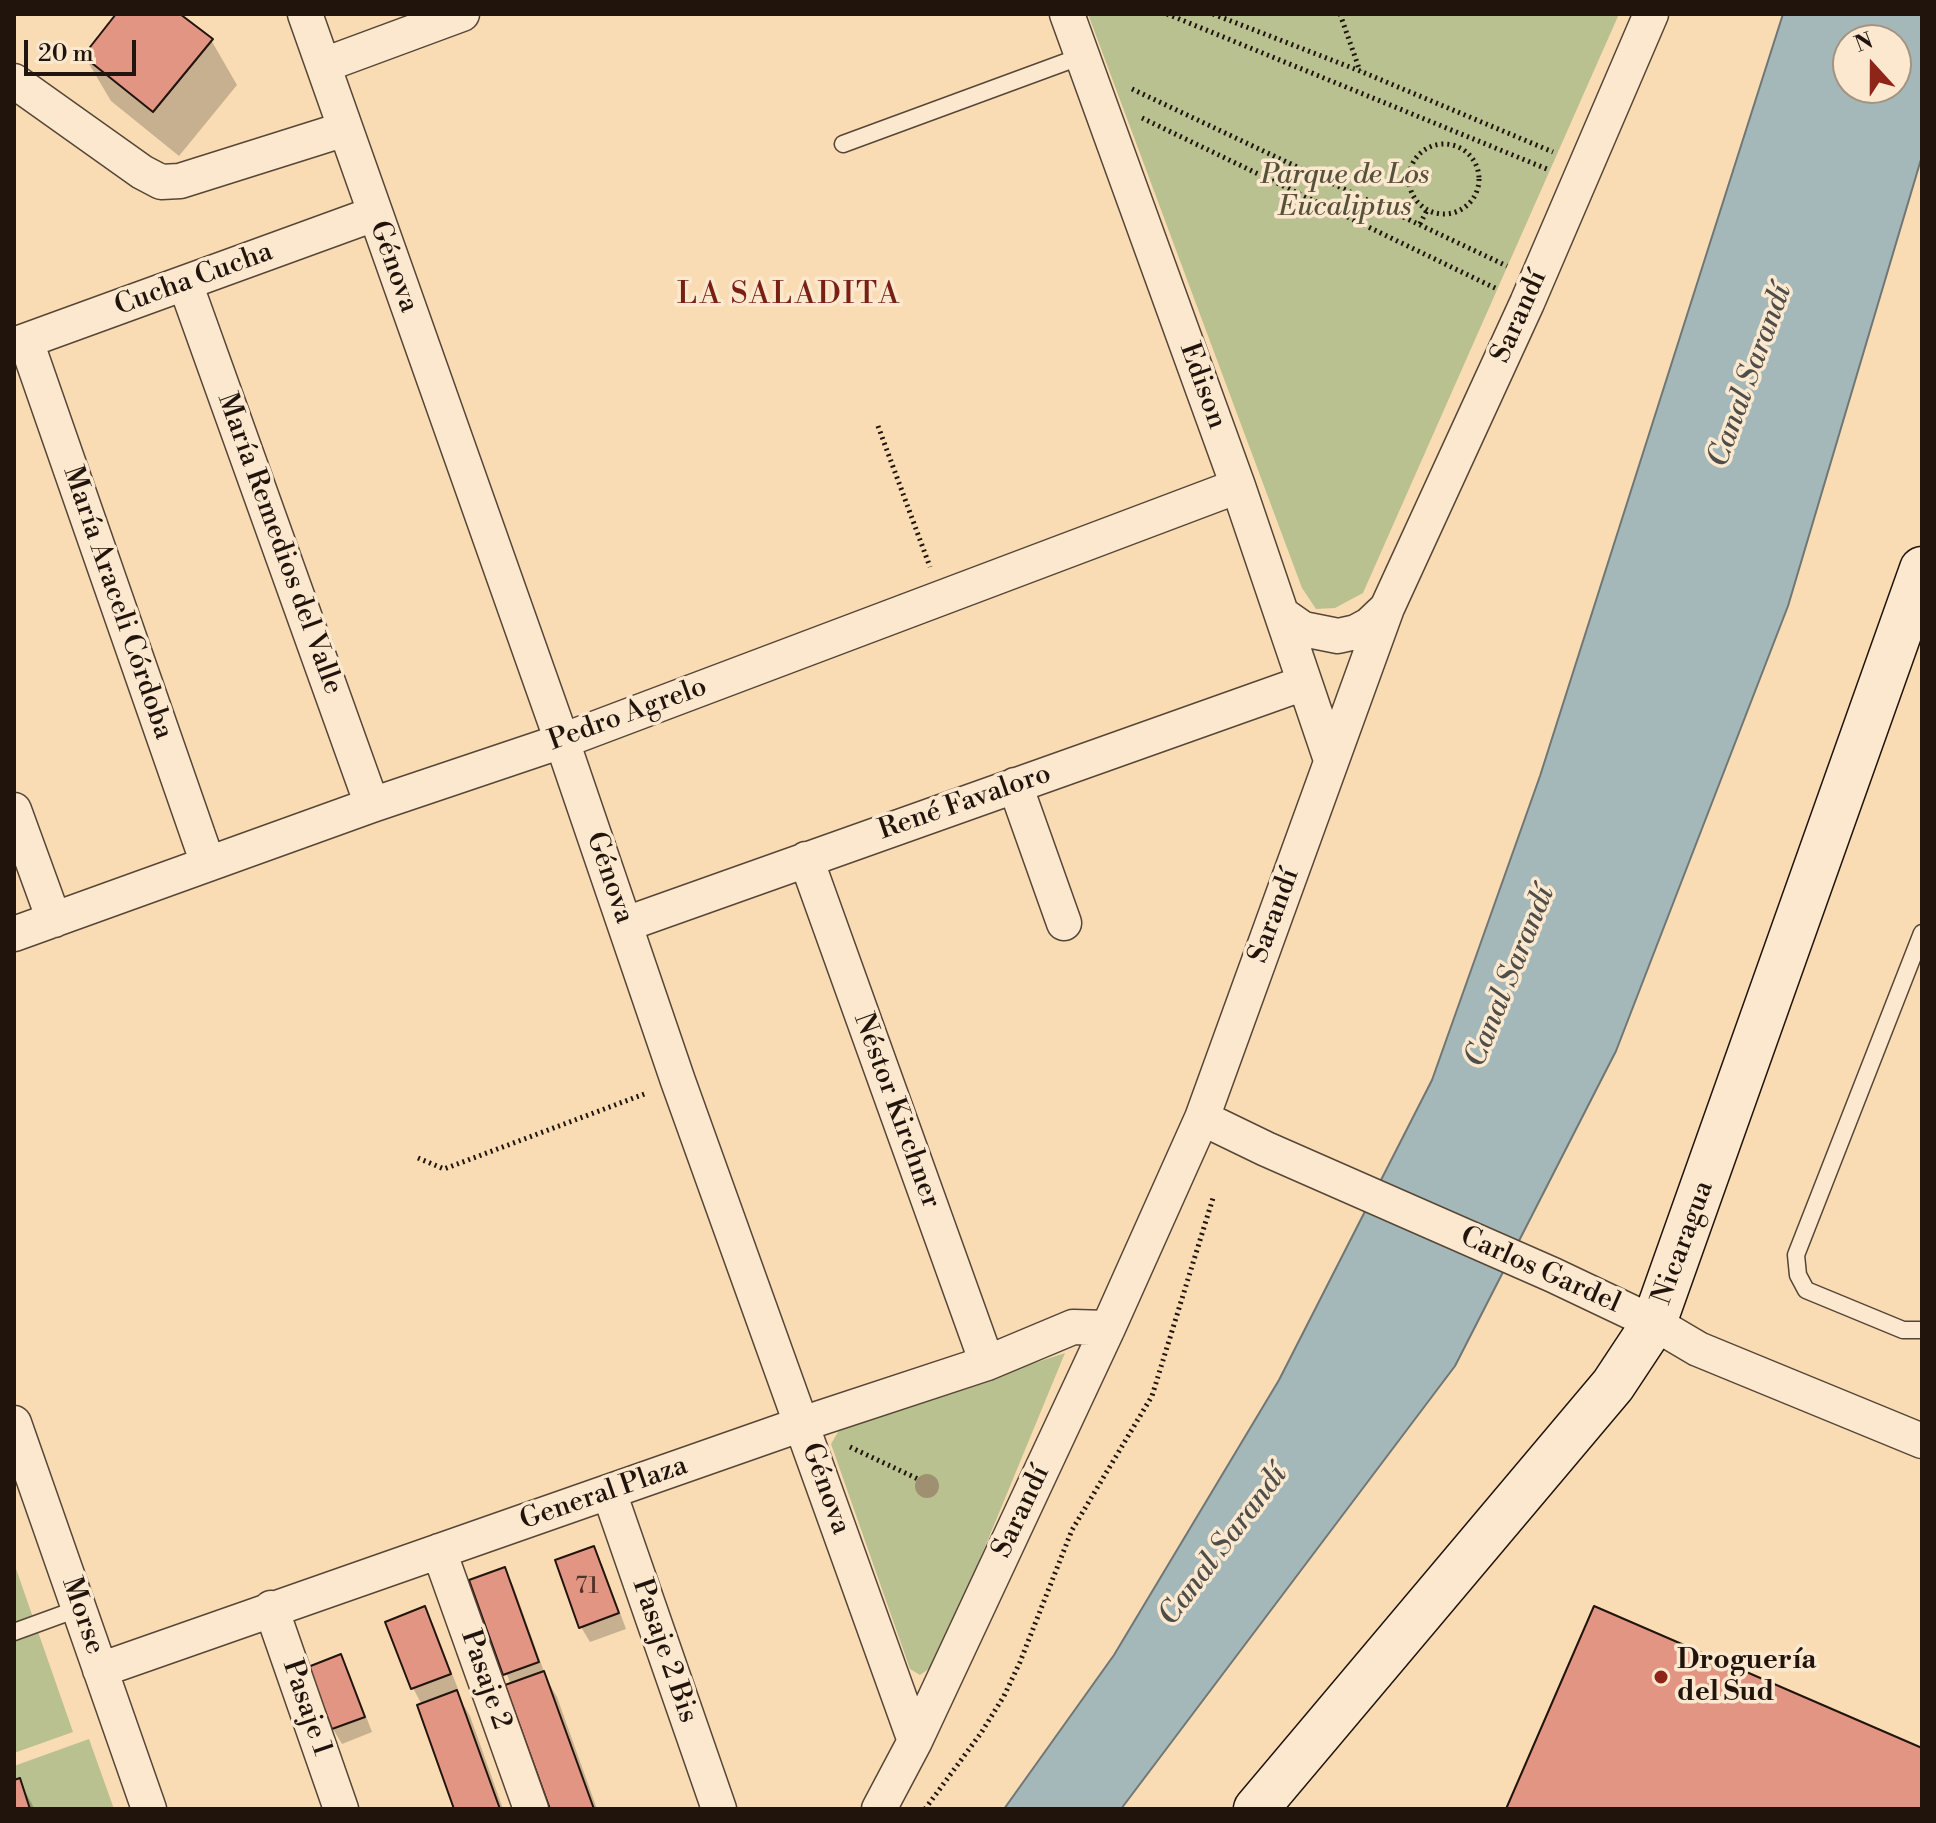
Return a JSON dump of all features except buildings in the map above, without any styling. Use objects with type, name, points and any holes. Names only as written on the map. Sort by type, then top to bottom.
[{"type":"main road","name":"Nicaragua","points":[[1258,1808],[1613,1385],[1654,1323],[1922,569]]},
{"type":"street","name":"Génova","points":[[305,14],[626,924],[678,1081],[915,1741]]},
{"type":"street","points":[[324,65],[462,14]]},
{"type":"street","name":"Edison","points":[[1067,14],[1238,486],[1331,760]]},
{"type":"street","name":"Sarandí","points":[[879,1809],[915,1741],[1108,1328],[1202,1118],[1387,608],[1532,292],[1651,14]]},
{"type":"street","points":[[14,81],[142,172],[161,182],[180,181],[345,129]]},
{"type":"street","name":"Cucha Cucha","points":[[20,343],[374,214]]},
{"type":"street","name":"María Remedios del Valle","points":[[185,283],[372,805]]},
{"type":"street","name":"María Araceli Córdoba","points":[[20,343],[208,864]]},
{"type":"street","name":"Pedro Agrelo","points":[[14,934],[372,805],[562,741],[1238,486]]},
{"type":"street","points":[[1283,615],[1303,629],[1338,636],[1369,625],[1387,608]]},
{"type":"street","name":"René Favaloro","points":[[626,924],[1304,683]]},
{"type":"street","points":[[1015,785],[1064,923]]},
{"type":"street","points":[[14,810],[54,920]]},
{"type":"street","name":"Néstor Kirchner","points":[[806,859],[987,1363]]},
{"type":"street","name":"Carlos Gardel","points":[[1202,1118],[1553,1275],[1654,1323],[1698,1349],[1922,1441]]},
{"type":"street","name":"General Plaza","points":[[100,1670],[802,1424],[987,1363],[1073,1327],[1108,1328]]},
{"type":"street","name":"Morse","points":[[14,1423],[149,1809]]},
{"type":"street","name":"Pasaje 2 Bis","points":[[609,1492],[719,1809]]},
{"type":"street","name":"Pasaje 2","points":[[439,1551],[531,1809]]},
{"type":"street","name":"Pasaje 1","points":[[271,1608],[341,1809]]},
{"type":"lane","points":[[843,144],[1082,56]]},
{"type":"lane","points":[[1922,933],[1796,1255],[1798,1275],[1806,1290],[1903,1330],[1922,1330]]},
{"type":"lane","points":[[14,1632],[80,1608]]},
{"type":"path","points":[[1167,14],[1466,137],[1583,173]]},
{"type":"path","points":[[1213,14],[1360,71],[1583,173]]},
{"type":"path","points":[[1340,14],[1360,71]]},
{"type":"path","points":[[1128,87],[1420,224],[1532,292]]},
{"type":"path","points":[[1138,116],[1532,292]]},
{"type":"path","points":[[1461,148],[1466,137]]},
{"type":"path","points":[[1440,144],[1461,148],[1470,155],[1479,175],[1479,187],[1474,198],[1455,213],[1443,215],[1427,210],[1413,197],[1409,186],[1413,162],[1420,154],[1440,144]]},
{"type":"path","points":[[1420,224],[1427,210]]},
{"type":"path","points":[[878,426],[941,598]]},
{"type":"path","points":[[418,1158],[444,1169],[678,1081]]},
{"type":"path","points":[[925,1809],[1004,1696],[1072,1530],[1152,1396],[1213,1198]]},
{"type":"path","points":[[802,1424],[918,1479]]},
{"type":"green space","name":"Parque de Los Eucaliptus","points":[[1088,14],[1619,14],[1363,593],[1335,608],[1316,609],[1302,588]]},
{"type":"green space","points":[[1065,1353],[937,1663],[920,1675],[910,1669],[831,1444],[841,1427]]},
{"type":"green space","points":[[14,1563],[73,1732],[14,1753]]},
{"type":"green space","points":[[89,1739],[114,1809],[14,1809],[14,1766]]},
{"type":"water","name":"Canal Sarandí","points":[[1783,14],[1922,14],[1922,156],[1788,606],[1616,1051],[1455,1366],[1121,1809],[1004,1809],[1114,1655],[1279,1380],[1432,1080],[1540,776]]},
{"type":"place","name":"Droguería del Sud","points":[[1661,1677]]},
{"type":"district","name":"LA SALADITA","points":[[789,296]]}]
